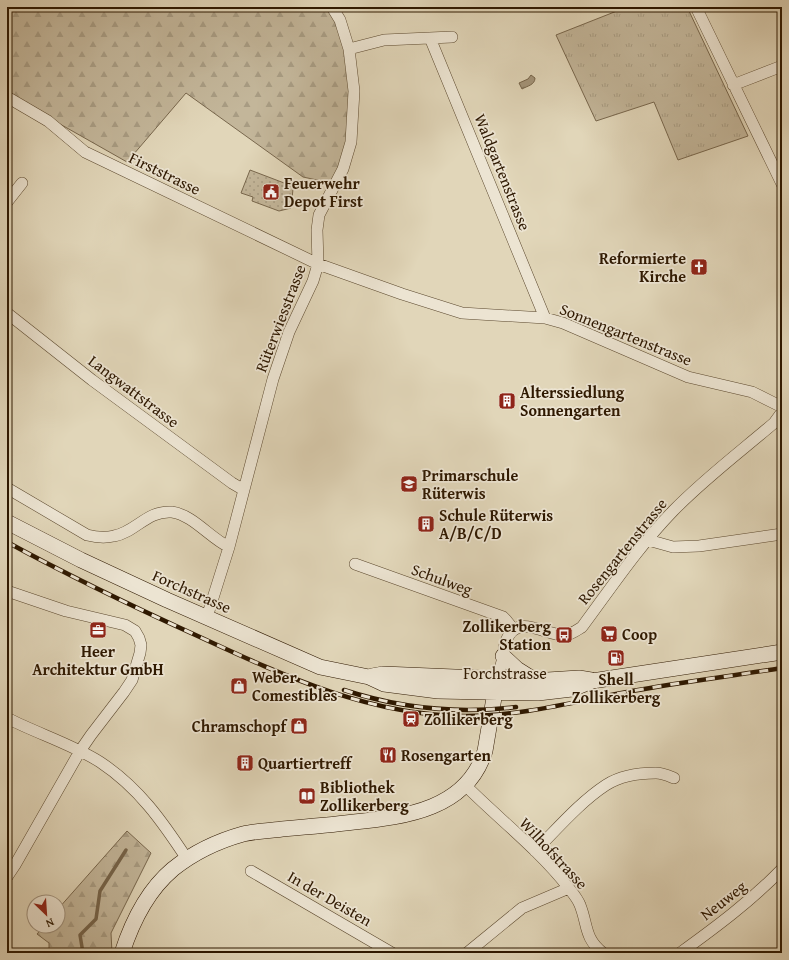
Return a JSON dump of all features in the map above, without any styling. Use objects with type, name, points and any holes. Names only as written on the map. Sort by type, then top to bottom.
[{"type":"main road","name":"Forchstrasse","points":[[7,522],[81,560],[320,667],[369,677],[383,674],[496,686],[538,693],[572,689],[592,681],[782,652]]},
{"type":"main road","points":[[503,656],[517,669],[536,681]]},
{"type":"main road","name":"Forchstrasse","points":[[496,686],[516,682],[579,678],[592,681]]},
{"type":"main road","points":[[122,953],[129,931],[152,892],[172,870],[187,859],[208,848],[244,834],[390,818],[412,814],[436,806],[458,791],[475,774],[486,751],[491,709],[496,686]]},
{"type":"street","name":"Rüterwiesstrasse","points":[[207,617],[229,547],[273,379],[289,332],[313,281],[318,264],[317,230],[319,215],[343,169],[351,142],[354,90],[349,49],[340,20],[332,7]]},
{"type":"street","points":[[696,7],[782,184]]},
{"type":"street","points":[[349,49],[384,40],[452,37]]},
{"type":"street","name":"Waldgartenstrasse","points":[[430,38],[545,318]]},
{"type":"street","points":[[733,85],[782,66]]},
{"type":"street","name":"Firststrasse","points":[[7,97],[48,121],[85,152],[318,264]]},
{"type":"street","points":[[7,202],[22,183]]},
{"type":"street","name":"Sonnengartenstrasse","points":[[318,264],[402,294],[462,313],[545,318],[563,323],[688,378],[752,392],[782,407]]},
{"type":"street","name":"Langwattstrasse","points":[[7,313],[92,380],[232,484],[244,490]]},
{"type":"street","name":"Rosengartenstrasse","points":[[514,630],[523,626],[534,626],[552,634],[567,635],[574,633],[582,627],[648,540],[672,512],[696,488],[774,423],[782,412]]},
{"type":"street","points":[[7,488],[86,535],[97,538],[114,536],[130,530],[146,518],[158,513],[172,512],[190,519],[219,542],[229,547]]},
{"type":"street","points":[[648,540],[673,547],[699,546],[782,534]]},
{"type":"street","name":"Schulweg","points":[[355,564],[503,618],[514,630]]},
{"type":"street","points":[[7,591],[66,611],[124,625],[135,631],[141,645],[132,680],[80,751],[7,877]]},
{"type":"street","points":[[496,686],[506,642],[514,630]]},
{"type":"street","points":[[7,718],[80,751],[100,762],[121,778],[146,801],[166,827],[187,859]]},
{"type":"street","points":[[535,851],[590,797],[607,784],[627,776],[641,774],[658,773],[674,778]]},
{"type":"street","name":"Wilhofstrasse","points":[[465,785],[535,851],[568,888],[580,904],[586,928],[591,940],[598,949],[604,953]]},
{"type":"street","name":"Neuweg","points":[[680,953],[734,913],[782,869]]},
{"type":"street","name":"In der Deisten","points":[[251,871],[392,953]]},
{"type":"street","points":[[467,953],[522,908],[568,888]]},
{"type":"green space","points":[[7,7],[332,7],[349,49],[351,142],[331,183],[303,177],[186,93],[127,162],[7,94]]},
{"type":"green space","points":[[627,7],[686,7],[748,136],[678,160],[654,102],[596,121],[556,35]]},
{"type":"green space","name":"Feuerwehr Depot First","points":[[250,170],[292,186],[291,208],[279,211],[252,201],[253,197],[241,193]]},
{"type":"green space","points":[[127,831],[151,853],[111,933],[112,953],[49,953],[49,943],[37,934],[66,934],[66,900]]},
{"type":"water","points":[[531,75],[535,78],[534,82],[522,89],[519,83],[528,79]]},
{"type":"waterway","points":[[83,953],[80,935],[96,919],[100,891],[126,850]]},
{"type":"railway","points":[[7,542],[55,568],[128,604],[265,667],[330,692],[363,702],[397,709],[431,714],[466,716],[508,714],[651,688],[782,668]]},
{"type":"railway","points":[[344,690],[386,701],[429,708],[472,710],[516,707]]},
{"type":"place","name":"Feuerwehr Depot First","points":[[271,192]]},
{"type":"place","name":"Reformierte Kirche","points":[[699,267]]},
{"type":"place","name":"Alterssiedlung Sonnengarten","points":[[507,401]]},
{"type":"place","name":"Primarschule Rüterwis","points":[[409,484]]},
{"type":"place","name":"Schule Rüterwis A/B/C/D","points":[[426,524]]},
{"type":"place","name":"Heer Architektur GmbH","points":[[98,630]]},
{"type":"place","name":"Coop","points":[[609,634]]},
{"type":"place","name":"Zollikerberg Station","points":[[564,635]]},
{"type":"place","name":"Shell Zollikerberg","points":[[616,658]]},
{"type":"place","name":"Weber Comestibles","points":[[239,686]]},
{"type":"place","name":"Zollikerberg","points":[[411,719]]},
{"type":"place","name":"Chramschopf","points":[[299,726]]},
{"type":"place","name":"Rosengarten","points":[[388,755]]},
{"type":"place","name":"Quartiertreff","points":[[245,763]]},
{"type":"place","name":"Bibliothek Zollikerberg","points":[[307,796]]}]
